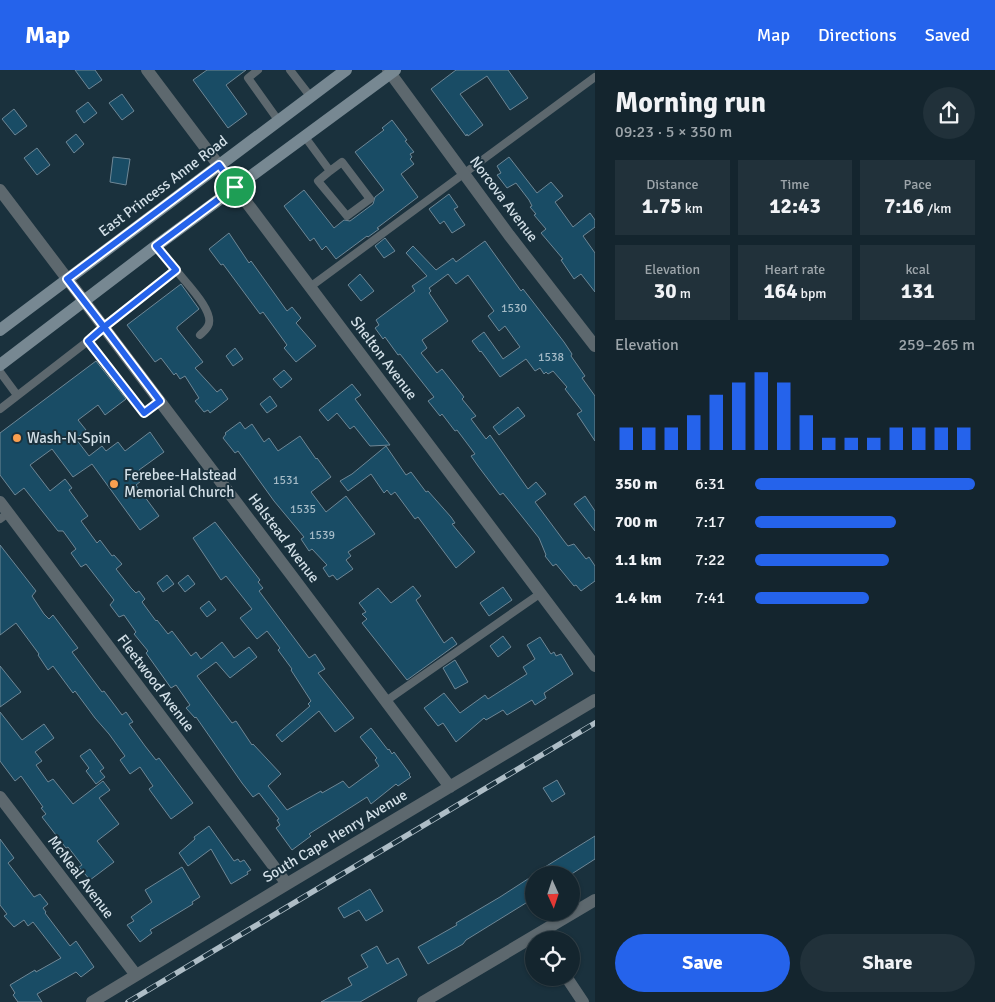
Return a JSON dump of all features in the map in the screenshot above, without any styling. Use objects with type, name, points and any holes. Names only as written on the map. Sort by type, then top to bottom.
[{"type":"main road","name":"East Princess Anne Road","points":[[0,330],[346,70]]},
{"type":"main road","points":[[0,365],[391,71]]},
{"type":"street","name":"Shelton Avenue","points":[[147,70],[595,666]]},
{"type":"street","name":"Norcova Avenue","points":[[391,71],[464,173],[595,346]]},
{"type":"street","name":"Halstead Avenue","points":[[0,190],[450,787]]},
{"type":"street","name":"Fleetwood Avenue","points":[[0,502],[4,516],[287,884]]},
{"type":"street","name":"South Cape Henry Avenue","points":[[92,1002],[595,700]]},
{"type":"street","name":"McNeal Avenue","points":[[0,797],[136,976]]},
{"type":"street","points":[[550,931],[595,900]]},
{"type":"street","points":[[423,1002],[525,946]]},
{"type":"street","points":[[572,986],[583,1002]]},
{"type":"lane","points":[[258,70],[248,78],[278,120]]},
{"type":"lane","points":[[290,70],[310,96]]},
{"type":"lane","points":[[310,287],[595,77]]},
{"type":"lane","points":[[305,136],[330,171]]},
{"type":"lane","points":[[342,162],[370,198],[347,216],[318,181],[330,171],[342,162]]},
{"type":"lane","points":[[156,246],[206,308],[209,316],[209,325],[200,335]]},
{"type":"lane","points":[[0,409],[176,270]]},
{"type":"lane","points":[[88,341],[144,413],[160,401]]},
{"type":"lane","points":[[0,372],[17,396]]},
{"type":"lane","points":[[386,701],[541,593]]},
{"type":"building","points":[[75,70],[95,70],[102,80],[89,89]]},
{"type":"building","points":[[207,70],[246,70],[226,85],[247,114],[228,128],[193,80]]},
{"type":"building","points":[[456,70],[508,70],[528,98],[510,110],[487,76],[460,94],[483,125],[466,136],[431,89]]},
{"type":"building","points":[[122,94],[134,111],[122,120],[109,103]]},
{"type":"building","points":[[88,102],[97,113],[84,123],[76,111]]},
{"type":"building","points":[[14,109],[27,126],[15,135],[2,119]]},
{"type":"building","points":[[392,120],[414,152],[410,154],[412,157],[410,159],[414,164],[401,174],[418,197],[377,228],[379,229],[336,259],[326,246],[322,250],[314,238],[310,241],[284,206],[304,190],[334,228],[344,220],[350,221],[373,204],[375,197],[384,190],[355,152],[384,130],[382,128]]},
{"type":"building","points":[[76,134],[84,144],[74,153],[66,142]]},
{"type":"building","points":[[37,148],[50,165],[37,175],[24,158]]},
{"type":"building","points":[[113,157],[130,159],[126,185],[110,182]]},
{"type":"building","points":[[509,157],[537,193],[551,182],[563,196],[555,202],[573,227],[590,213],[595,220],[595,227],[583,236],[595,253],[595,292],[581,274],[574,279],[561,260],[563,259],[541,233],[546,229],[534,215],[536,214],[530,207],[532,206],[529,200],[516,183],[507,188],[497,175],[501,173],[497,166]]},
{"type":"building","points":[[449,194],[458,207],[454,209],[465,225],[452,233],[444,221],[440,224],[429,209]]},
{"type":"building","points":[[229,233],[249,263],[251,261],[287,311],[292,307],[301,318],[296,323],[316,346],[296,362],[284,348],[287,345],[263,312],[260,314],[223,264],[221,265],[209,249]]},
{"type":"building","points":[[385,238],[395,251],[384,258],[375,246]]},
{"type":"building","points":[[485,241],[521,291],[523,289],[564,342],[585,376],[582,378],[595,396],[595,441],[577,414],[582,411],[565,389],[567,387],[553,371],[544,374],[540,368],[535,371],[526,359],[500,377],[480,352],[472,341],[484,332],[503,359],[520,347],[505,326],[499,331],[488,316],[494,311],[468,275],[456,284],[448,274],[429,288],[431,291],[429,293],[448,321],[422,340],[427,348],[421,353],[437,373],[442,369],[476,416],[471,419],[486,439],[490,435],[528,489],[536,482],[546,494],[535,502],[568,546],[574,544],[586,559],[589,557],[595,566],[595,581],[581,591],[576,585],[574,586],[556,564],[553,566],[545,556],[539,538],[503,493],[500,495],[471,456],[475,454],[457,430],[455,431],[442,414],[440,416],[428,401],[434,397],[400,354],[398,355],[385,337],[383,339],[375,328],[379,325],[376,320],[415,291],[412,286],[427,276],[406,253],[413,246],[436,270],[453,258],[456,262]]},
{"type":"building","points":[[360,274],[374,291],[361,301],[348,285]]},
{"type":"building","points":[[181,284],[199,309],[177,329],[203,362],[195,368],[217,392],[221,389],[228,399],[210,413],[208,410],[204,412],[195,401],[199,398],[185,376],[180,379],[176,373],[174,375],[161,358],[155,362],[127,325]]},
{"type":"building","points":[[235,348],[243,359],[233,366],[226,356]]},
{"type":"building","points":[[96,361],[126,399],[105,415],[98,405],[78,420],[86,430],[76,439],[89,456],[102,446],[106,451],[118,442],[125,451],[150,432],[164,452],[139,470],[145,478],[136,485],[159,516],[140,530],[92,464],[73,477],[52,449],[30,465],[50,491],[65,479],[72,488],[69,490],[88,516],[81,521],[97,543],[100,540],[112,556],[114,555],[122,564],[116,569],[136,593],[139,591],[145,599],[142,602],[156,621],[168,634],[172,631],[191,656],[196,652],[201,659],[222,642],[234,658],[249,647],[257,657],[230,678],[216,662],[197,676],[232,723],[236,721],[252,745],[281,774],[268,786],[287,810],[343,781],[349,788],[379,766],[375,760],[377,758],[360,737],[371,728],[388,750],[392,754],[394,752],[410,774],[411,777],[398,786],[396,784],[371,804],[367,797],[309,834],[311,836],[292,850],[276,828],[280,825],[277,820],[279,819],[259,793],[253,797],[242,783],[196,717],[186,708],[190,705],[176,685],[171,688],[146,653],[148,651],[134,634],[136,632],[124,615],[119,617],[110,605],[114,600],[86,564],[81,567],[71,553],[76,549],[63,531],[58,531],[24,488],[15,495],[0,475],[0,433]]},
{"type":"building","points":[[284,370],[292,379],[281,388],[273,379]]},
{"type":"building","points":[[352,384],[361,395],[355,399],[390,445],[370,446],[354,426],[350,429],[337,413],[328,421],[319,410]]},
{"type":"building","points":[[270,396],[277,406],[267,413],[260,404]]},
{"type":"building","points":[[518,407],[525,416],[499,435],[493,427]]},
{"type":"building","points":[[240,422],[245,429],[252,424],[264,442],[269,438],[278,451],[300,436],[317,458],[331,477],[311,492],[326,512],[346,496],[375,534],[348,552],[351,556],[346,560],[353,569],[337,580],[333,575],[329,577],[323,568],[327,565],[312,549],[309,551],[301,539],[304,537],[274,501],[238,451],[235,453],[223,438],[225,433]]},
{"type":"building","points":[[386,446],[406,475],[411,472],[426,492],[428,491],[451,517],[455,523],[452,524],[475,552],[456,568],[418,517],[415,519],[395,492],[391,495],[387,490],[384,493],[371,474],[348,491],[340,481],[352,474]]},
{"type":"building","points":[[585,496],[595,511],[595,531],[574,504]]},
{"type":"building","points":[[215,522],[260,580],[258,582],[263,588],[259,591],[309,658],[315,654],[325,669],[318,673],[354,718],[335,732],[319,711],[282,742],[276,735],[310,706],[308,704],[311,701],[278,650],[280,648],[267,631],[257,639],[240,618],[252,609],[226,576],[221,580],[193,538]]},
{"type":"building","points":[[0,545],[36,591],[32,596],[44,614],[49,619],[53,615],[78,648],[72,652],[122,715],[126,712],[133,722],[129,724],[145,746],[156,760],[159,758],[193,803],[171,819],[149,789],[153,786],[140,767],[130,774],[120,760],[125,756],[109,734],[75,691],[73,693],[53,666],[48,670],[39,654],[16,623],[0,635]]},
{"type":"building","points":[[167,575],[174,584],[163,592],[157,583]]},
{"type":"building","points":[[188,575],[195,584],[185,592],[178,583]]},
{"type":"building","points":[[413,586],[421,596],[416,600],[444,643],[452,637],[457,644],[407,680],[362,623],[367,619],[362,614],[366,612],[359,603],[378,588],[391,603]]},
{"type":"building","points":[[503,587],[512,600],[489,616],[480,603]]},
{"type":"building","points":[[209,601],[216,610],[207,617],[200,608]]},
{"type":"building","points":[[503,636],[511,647],[498,657],[490,646]]},
{"type":"building","points":[[540,637],[551,654],[554,652],[556,656],[561,654],[573,674],[544,693],[546,698],[535,705],[532,700],[507,715],[503,710],[486,720],[484,718],[456,742],[443,723],[438,726],[424,708],[444,693],[460,713],[485,695],[488,699],[527,674],[523,667],[535,659],[527,645]]},
{"type":"building","points":[[455,660],[468,682],[455,689],[443,668]]},
{"type":"building","points":[[0,666],[21,692],[0,707]]},
{"type":"building","points":[[0,712],[22,740],[44,724],[54,738],[35,752],[42,761],[36,765],[48,782],[53,779],[73,804],[103,781],[110,790],[99,798],[119,824],[97,841],[114,862],[90,880],[79,867],[82,865],[42,817],[46,814],[41,808],[43,807],[21,776],[15,781],[0,761]]},
{"type":"building","points":[[90,749],[104,768],[100,771],[105,777],[96,784],[86,771],[89,768],[80,756]]},
{"type":"building","points":[[557,780],[565,794],[552,802],[543,788]]},
{"type":"building","points":[[209,826],[234,861],[238,859],[240,862],[244,860],[251,870],[247,872],[248,874],[231,884],[211,849],[188,866],[179,853],[195,839],[194,837]]},
{"type":"building","points":[[595,836],[595,859],[580,869],[580,866],[547,866]]},
{"type":"building","points":[[0,839],[14,858],[8,863],[34,897],[40,894],[48,904],[43,908],[45,913],[70,946],[76,941],[94,967],[81,977],[76,972],[37,994],[42,1002],[18,1002],[13,995],[15,993],[10,985],[35,970],[36,972],[61,958],[33,922],[28,926],[24,920],[14,927],[4,916],[7,914],[0,905]]},
{"type":"building","points":[[182,867],[200,897],[192,902],[193,904],[150,930],[152,933],[140,942],[127,925],[134,921],[131,917],[152,902],[145,890]]},
{"type":"building","points":[[525,881],[525,904],[466,940],[463,944],[428,964],[418,947],[457,925],[456,923]]},
{"type":"building","points":[[370,889],[383,911],[366,921],[359,910],[344,918],[338,908]]},
{"type":"building","points":[[377,946],[387,964],[398,958],[407,975],[360,1002],[321,1002],[352,985],[348,978],[368,967],[361,955]]},
{"type":"railway","points":[[128,1002],[595,723]]},
{"type":"place","name":"Wash-N-Spin","points":[[17,438]]},
{"type":"place","name":"Ferebee-Halstead Memorial Church","points":[[114,484]]},
{"type":"route","points":[[235,187],[156,246],[176,270],[104,327],[160,401],[144,413],[88,341],[104,327],[67,279],[219,165],[235,187]]}]
